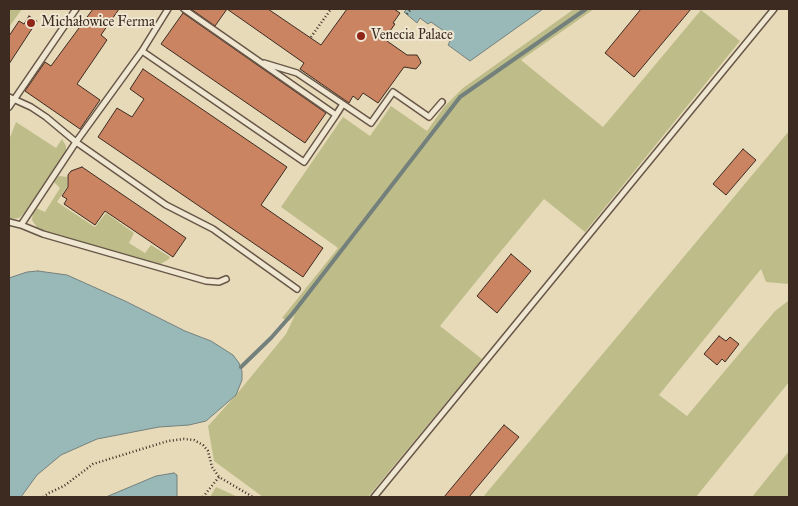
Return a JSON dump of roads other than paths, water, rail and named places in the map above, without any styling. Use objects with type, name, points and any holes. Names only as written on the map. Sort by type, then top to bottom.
[{"type":"lane","points":[[9,107],[11,98],[76,9]]},
{"type":"lane","points":[[20,225],[76,142],[142,51],[168,9]]},
{"type":"lane","points":[[184,9],[336,115]]},
{"type":"lane","points":[[374,497],[774,9]]},
{"type":"lane","points":[[142,51],[304,162],[343,104]]},
{"type":"lane","points":[[259,62],[297,73],[370,123],[394,92],[430,117],[442,102]]},
{"type":"lane","points":[[11,98],[31,107],[46,117],[76,142],[166,205],[213,229],[297,289]]},
{"type":"lane","points":[[9,222],[43,234],[206,281],[219,282],[226,279]]},
{"type":"water","points":[[407,9],[543,9],[470,61],[448,45],[450,41],[442,35],[444,31],[431,22],[428,24],[420,18],[417,23],[404,12]]},
{"type":"water","points":[[38,271],[67,275],[185,331],[211,341],[233,355],[239,363],[242,371],[242,380],[236,395],[206,421],[189,425],[159,427],[97,439],[61,455],[37,475],[21,497],[9,497],[9,278],[27,272]]},
{"type":"water","points":[[174,473],[177,475],[177,497],[106,497],[156,476]]},
{"type":"waterway","points":[[241,367],[293,313],[460,97],[586,9]]},
{"type":"place","name":"Michałowice Ferma","points":[[31,23]]},
{"type":"place","name":"Venecia Palace","points":[[361,36]]}]
